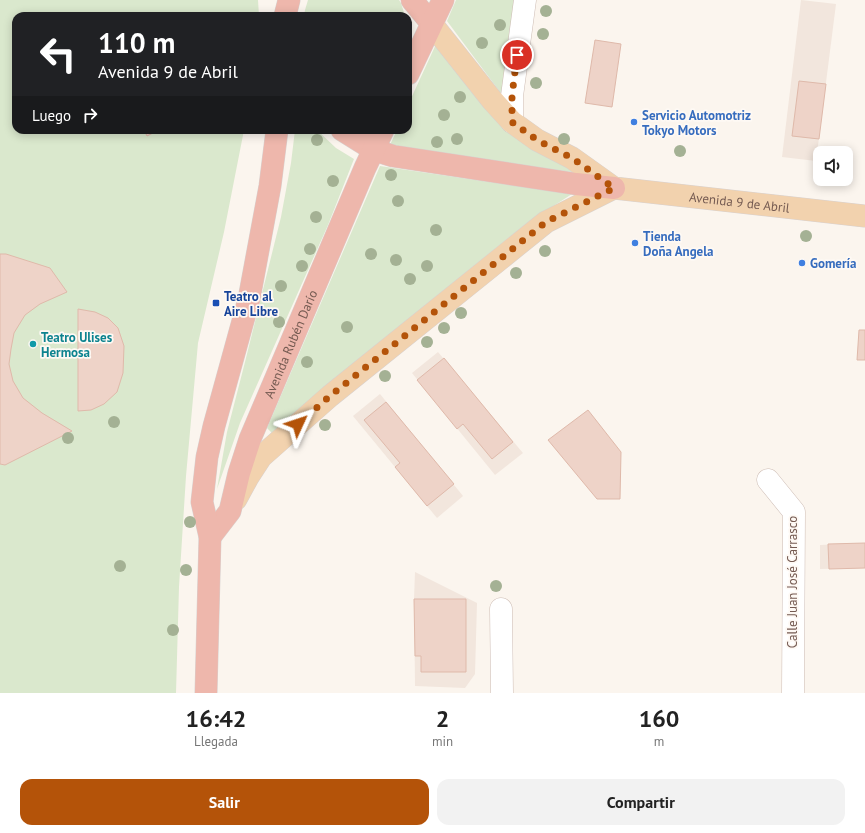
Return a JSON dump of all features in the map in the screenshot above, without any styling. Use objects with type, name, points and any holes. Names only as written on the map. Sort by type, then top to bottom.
[{"type":"highway","points":[[412,0],[431,23]]},
{"type":"highway","points":[[412,65],[443,0]]},
{"type":"highway","points":[[206,693],[210,537],[202,502],[207,457],[249,299],[270,186],[276,134]]},
{"type":"highway","points":[[348,134],[374,150],[400,158],[576,184],[614,188]]},
{"type":"highway","name":"Avenida Rubén Darío","points":[[210,537],[230,511],[239,473],[250,439],[365,168],[381,134]]},
{"type":"main road","name":"Avenida 9 de Abril","points":[[431,23],[492,100],[512,122],[537,140],[572,158],[614,188],[865,216]]},
{"type":"main road","points":[[230,511],[248,477],[261,457],[330,396],[546,222],[614,188]]},
{"type":"street","points":[[512,122],[512,96],[525,0]]},
{"type":"street","name":"Calle Juan José Carrasco","points":[[768,480],[794,512],[793,693]]},
{"type":"street","points":[[501,610],[502,693]]},
{"type":"shaded area","points":[[801,0],[836,4],[818,146],[813,146],[813,161],[782,157]]},
{"type":"shaded area","points":[[438,352],[523,453],[495,475],[412,373]]},
{"type":"shaded area","points":[[380,394],[463,496],[437,518],[353,416]]},
{"type":"shaded area","points":[[865,543],[865,568],[820,569],[820,545]]},
{"type":"shaded area","points":[[415,572],[477,603],[475,674],[465,688],[415,686]]},
{"type":"green space","points":[[0,0],[258,0],[259,12],[12,12],[12,134],[243,134],[224,232],[198,343],[186,476],[179,587],[176,693],[0,693]]},
{"type":"green space","points":[[308,0],[399,0],[404,12],[305,12]]},
{"type":"green space","points":[[456,0],[515,0],[503,96],[447,21]]},
{"type":"green space","points":[[437,42],[578,173],[389,147],[395,134],[412,134],[412,96]]},
{"type":"green space","points":[[295,134],[321,134],[336,148],[354,159],[328,225],[240,423],[217,489],[227,432],[281,217]]},
{"type":"green space","points":[[380,166],[572,194],[527,223],[324,387],[272,433],[267,428]]},
{"type":"building","points":[[595,40],[621,44],[612,107],[585,103]]},
{"type":"building","points":[[799,81],[826,84],[819,139],[792,136]]},
{"type":"building","points":[[0,254],[6,254],[50,268],[67,292],[40,304],[25,315],[14,333],[9,364],[13,381],[23,398],[42,413],[72,431],[5,465],[0,464]]},
{"type":"building","points":[[78,309],[95,312],[108,318],[118,328],[124,346],[123,373],[117,392],[104,404],[91,410],[78,411]]},
{"type":"building","points":[[859,330],[865,330],[865,360],[857,360]]},
{"type":"building","points":[[444,358],[513,442],[492,459],[463,424],[457,429],[417,380]]},
{"type":"building","points":[[386,402],[454,484],[427,506],[395,467],[400,463],[364,420]]},
{"type":"building","points":[[588,410],[621,452],[620,499],[597,499],[548,440]]},
{"type":"building","points":[[865,543],[865,568],[829,569],[828,544]]},
{"type":"building","points":[[414,599],[466,599],[466,672],[421,672],[421,656],[415,656]]},
{"type":"place","name":"Servicio Automotriz Tokyo Motors","points":[[634,122]]},
{"type":"place","name":"Tienda Doña Angela","points":[[635,243]]},
{"type":"place","name":"Gomería","points":[[802,263]]},
{"type":"place","name":"Teatro al Aire Libre","points":[[216,303]]},
{"type":"place","name":"Teatro Ulises Hermosa","points":[[33,344]]},
{"type":"route","points":[[298,424],[330,396],[546,222],[614,188],[572,158],[537,140],[512,122],[512,96],[517,55]]}]
